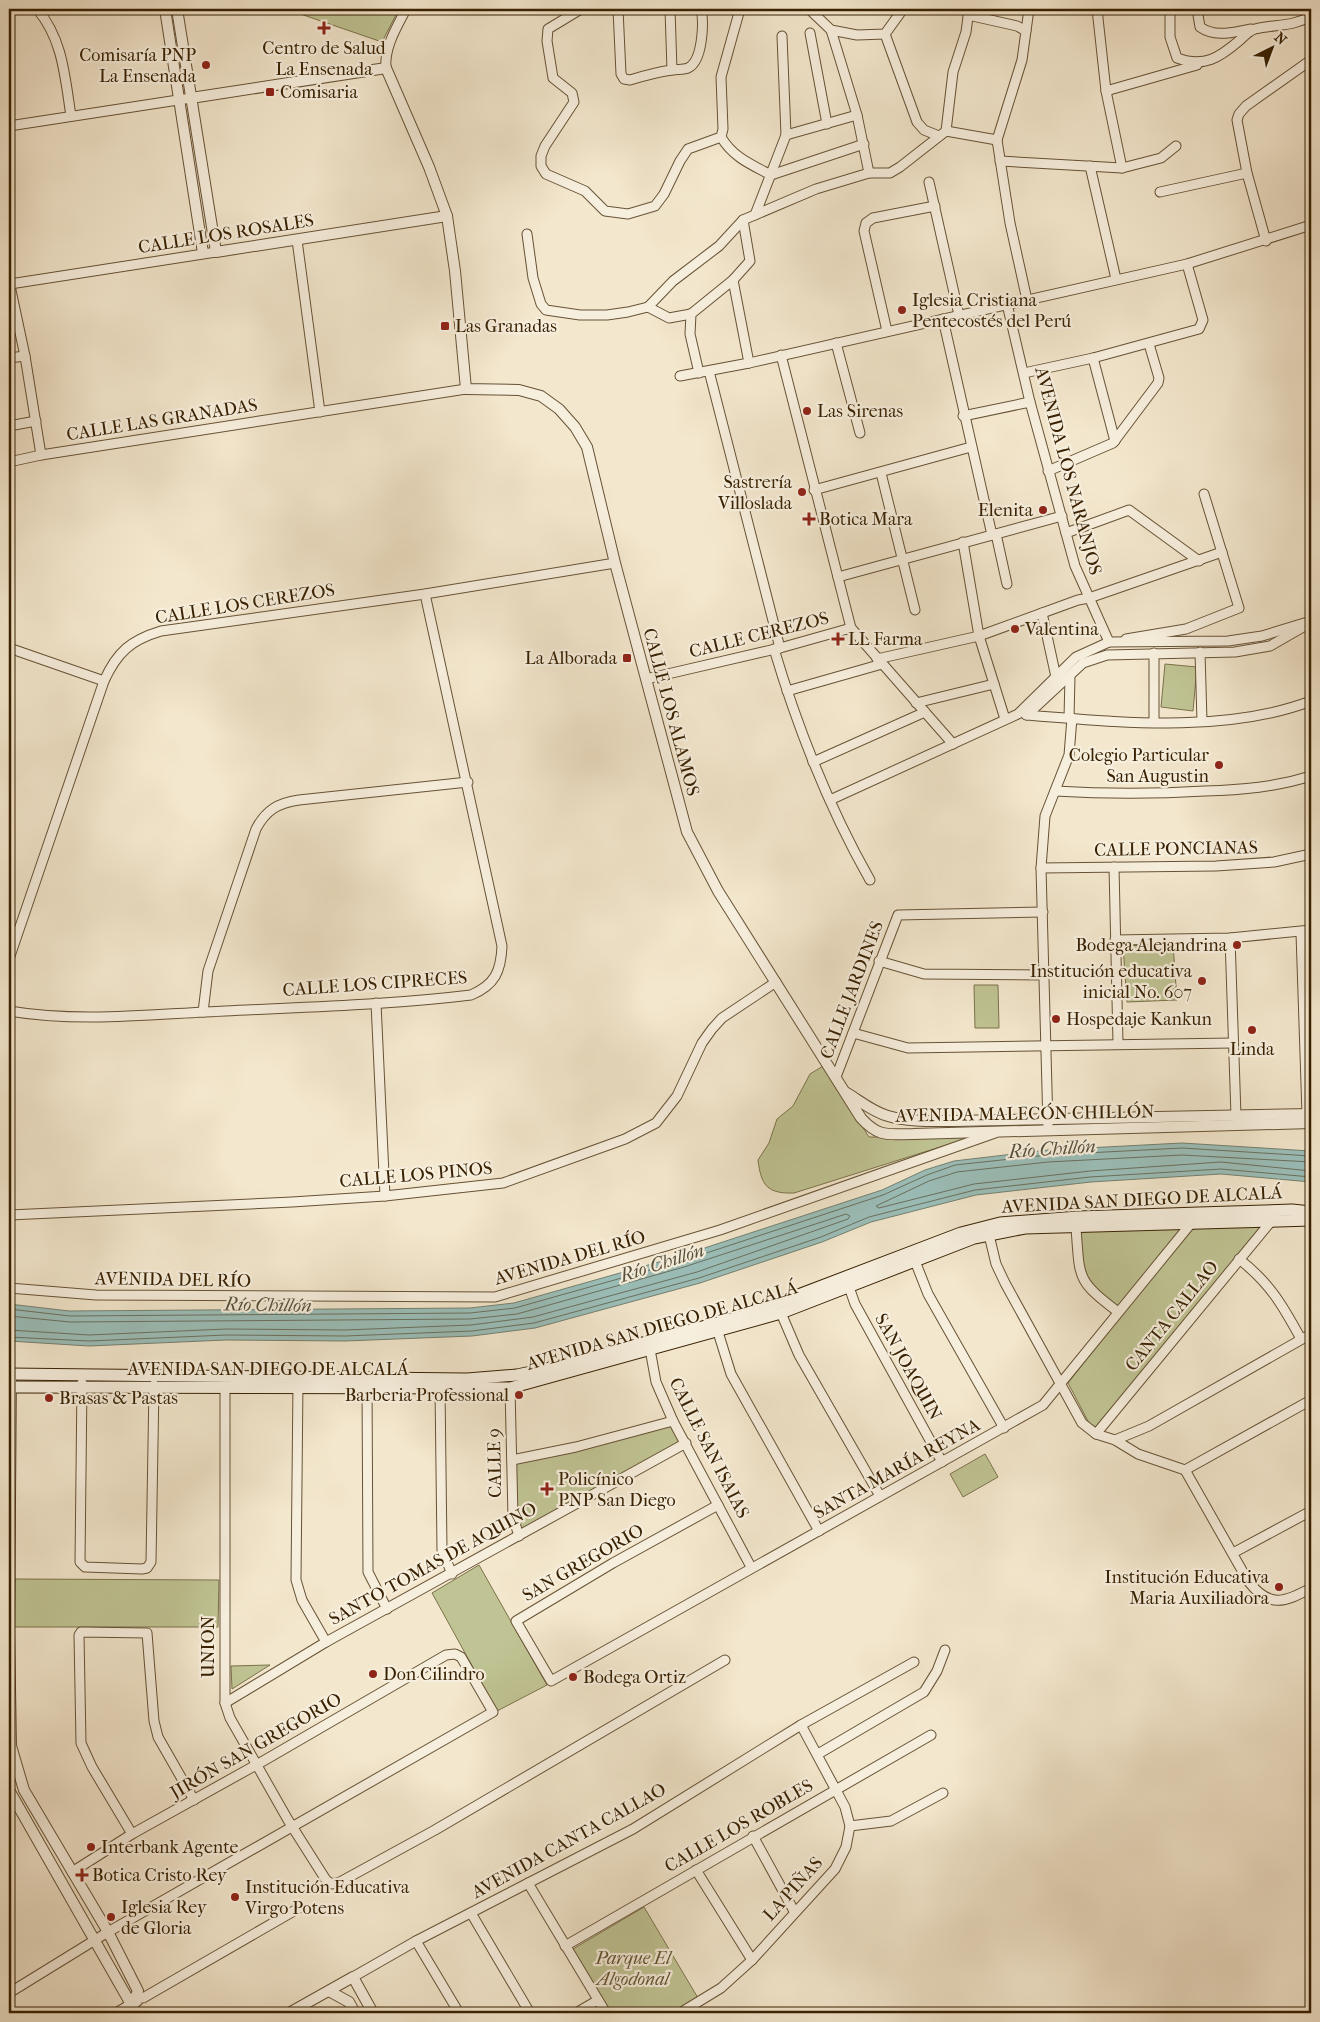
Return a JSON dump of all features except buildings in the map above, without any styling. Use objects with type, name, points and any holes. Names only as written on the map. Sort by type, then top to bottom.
[{"type":"main road","name":"AVENIDA SAN DIEGO DE ALCALÁ","points":[[10,1387],[82,1380],[367,1383],[440,1388],[510,1388],[743,1316],[976,1228],[1020,1220],[1292,1210],[1311,1212]]},
{"type":"main road","name":"AVENIDA SAN DIEGO DE ALCALÁ","points":[[367,1383],[517,1375],[649,1345],[718,1332],[781,1313],[974,1238],[1025,1228],[1076,1228],[1273,1219],[1311,1220]]},
{"type":"main road","name":"AVENIDA SAN DIEGO DE ALCALÁ","points":[[10,1374],[154,1386],[225,1386],[298,1382]]},
{"type":"street","points":[[37,9],[52,33],[62,57],[71,116]]},
{"type":"street","points":[[165,9],[203,253]]},
{"type":"street","points":[[177,9],[216,252]]},
{"type":"street","points":[[406,9],[389,44],[385,58],[386,68],[429,166],[448,216],[466,389]]},
{"type":"street","points":[[581,9],[548,29],[547,41],[553,78],[572,93],[574,102],[544,146],[541,166],[546,174],[585,191],[605,211],[628,214],[656,206],[688,149],[721,137]]},
{"type":"street","points":[[618,9],[621,74],[624,79],[630,80],[688,68],[700,46],[704,26],[701,9]]},
{"type":"street","points":[[670,9],[672,70]]},
{"type":"street","points":[[740,9],[721,77],[723,129],[721,137],[727,147],[740,160],[771,175],[864,144]]},
{"type":"street","points":[[810,9],[831,30],[857,115],[869,173]]},
{"type":"street","points":[[885,34],[903,9]]},
{"type":"street","points":[[1027,300],[997,140],[1022,60],[1029,9]]},
{"type":"street","points":[[1097,9],[1106,91],[1122,168]]},
{"type":"street","points":[[1170,9],[1170,37],[1177,58],[1191,63],[1202,63]]},
{"type":"street","points":[[1200,9],[1198,14],[1200,27],[1209,33],[1219,34],[1288,25],[1311,16]]},
{"type":"street","points":[[527,234],[533,278],[541,304],[546,310],[580,315],[607,315],[648,306],[673,281],[719,246],[743,220],[816,189],[869,173],[890,173],[900,168],[943,133],[953,72],[969,12],[1017,26],[1026,31]]},
{"type":"street","points":[[1106,91],[1202,63],[1229,49],[1253,29]]},
{"type":"street","points":[[831,30],[857,35],[885,34]]},
{"type":"street","points":[[810,33],[827,124]]},
{"type":"street","points":[[885,34],[916,122],[924,130],[997,140]]},
{"type":"street","points":[[755,215],[786,135],[782,36]]},
{"type":"street","points":[[1266,241],[1247,173],[1237,120],[1239,114],[1246,106],[1311,60]]},
{"type":"street","points":[[9,126],[386,68]]},
{"type":"street","points":[[786,135],[857,115]]},
{"type":"street","points":[[1000,161],[1122,168],[1160,158],[1176,146]]},
{"type":"street","points":[[1090,166],[1116,279]]},
{"type":"street","points":[[1160,192],[1247,173]]},
{"type":"street","points":[[929,182],[960,315]]},
{"type":"street","points":[[887,331],[864,231],[866,223],[874,218],[935,206]]},
{"type":"street","name":"CALLE LOS ROSALES","points":[[9,283],[448,216]]},
{"type":"street","points":[[648,306],[669,318],[691,314],[733,280],[751,259],[743,220]]},
{"type":"street","points":[[680,376],[749,363],[1187,264],[1266,241],[1311,225]]},
{"type":"street","points":[[297,240],[320,412]]},
{"type":"street","points":[[1024,373],[1093,358],[1197,331],[1202,326],[1198,299],[1187,264]]},
{"type":"street","points":[[733,280],[749,363]]},
{"type":"street","points":[[9,283],[25,356],[41,455]]},
{"type":"street","name":"AVENIDA LOS NARANJOS","points":[[1007,304],[1030,402],[1074,566],[1110,642]]},
{"type":"street","points":[[691,314],[690,334],[699,373]]},
{"type":"street","points":[[943,319],[963,416],[1007,584]]},
{"type":"street","points":[[836,343],[860,433]]},
{"type":"street","points":[[1048,471],[1113,443],[1158,383],[1159,378],[1149,344]]},
{"type":"street","points":[[781,355],[814,490],[851,628],[953,744]]},
{"type":"street","points":[[9,358],[25,356]]},
{"type":"street","points":[[1093,358],[1115,440]]},
{"type":"street","points":[[709,371],[787,691],[813,762],[870,880]]},
{"type":"street","name":"CALLE LAS GRANADAS","points":[[9,462],[41,455],[466,389]]},
{"type":"street","name":"CALLE LOS ALAMOS","points":[[466,389],[519,390],[540,396],[559,408],[575,427],[587,447],[615,563],[687,832],[718,891],[844,1091]]},
{"type":"street","points":[[963,416],[1030,402]]},
{"type":"street","points":[[9,426],[36,421]]},
{"type":"street","points":[[814,490],[971,448]]},
{"type":"street","points":[[881,472],[915,610]]},
{"type":"street","points":[[1023,714],[1056,677],[1081,654],[1110,642],[1186,629],[1238,610],[1239,605],[1204,494]]},
{"type":"street","points":[[1066,533],[1130,510],[1200,561]]},
{"type":"street","points":[[838,577],[1062,516]]},
{"type":"street","points":[[963,542],[980,636],[1005,719]]},
{"type":"street","points":[[787,691],[880,662],[980,636],[1078,600],[1089,598],[1222,552]]},
{"type":"street","name":"CALLE LOS CEREZOS","points":[[9,959],[104,680],[111,665],[123,650],[141,637],[161,632],[425,594],[615,563]]},
{"type":"street","name":"CALLE LOS CIPRECES","points":[[9,1011],[104,1018],[376,1003],[471,995],[484,990],[496,979],[501,964],[502,946],[468,782],[425,594]]},
{"type":"street","points":[[1042,613],[1056,677]]},
{"type":"street","points":[[1023,714],[1083,663],[1097,658],[1154,653],[1235,652],[1270,646],[1311,622],[1262,636],[1236,640],[1110,642]]},
{"type":"street","name":"CALLE CEREZOS","points":[[646,679],[777,649],[851,628]]},
{"type":"street","points":[[9,648],[104,680]]},
{"type":"street","points":[[1200,652],[1202,721]]},
{"type":"street","points":[[1154,653],[1154,722]]},
{"type":"street","points":[[1048,1130],[1041,868],[1044,820],[1069,755],[1071,718],[1070,676]]},
{"type":"street","points":[[916,703],[994,684]]},
{"type":"street","points":[[830,800],[1005,719],[1023,714],[1154,722],[1202,721],[1251,718],[1287,710],[1311,701]]},
{"type":"street","points":[[813,762],[925,712]]},
{"type":"street","points":[[1055,791],[1149,794],[1264,788],[1311,776]]},
{"type":"street","points":[[203,1012],[208,971],[256,829],[262,816],[272,807],[299,800],[468,782]]},
{"type":"street","name":"CALLE PONCIANAS","points":[[1041,868],[1274,862],[1311,854]]},
{"type":"street","points":[[1114,867],[1118,1043]]},
{"type":"street","name":"CALLE JARDINES","points":[[836,1077],[898,915],[1043,912]]},
{"type":"street","points":[[1115,940],[1230,938],[1301,933],[1311,930]]},
{"type":"street","points":[[1301,933],[1308,1002],[1310,1117]]},
{"type":"street","points":[[1230,938],[1236,1116]]},
{"type":"street","points":[[879,961],[924,974],[1045,975]]},
{"type":"street","name":"CALLE LOS PINOS","points":[[9,1214],[385,1196],[503,1183],[642,1132],[656,1123],[668,1111],[712,1029],[722,1018],[776,982]]},
{"type":"street","points":[[376,1003],[385,1196]]},
{"type":"street","points":[[853,1033],[908,1048],[1233,1042]]},
{"type":"street","name":"AVENIDA MALECÓN CHILLÓN","points":[[844,1091],[871,1109],[888,1116],[914,1120],[1236,1116],[1310,1117]]},
{"type":"street","name":"AVENIDA MALECÓN CHILLÓN","points":[[844,1091],[861,1118],[872,1130],[885,1134],[1048,1130],[1310,1117]]},
{"type":"street","name":"AVENIDA DEL RÍO","points":[[9,1288],[116,1296],[496,1298],[720,1230],[1000,1131]]},
{"type":"street","name":"SANTA MARÍA REYNA","points":[[551,1681],[751,1567],[819,1531],[1043,1405],[1062,1384],[1199,1213]]},
{"type":"street","name":"CANTA CALLAO","points":[[1096,1434],[1273,1219]]},
{"type":"street","points":[[1076,1228],[1080,1271],[1083,1280],[1096,1294],[1118,1312]]},
{"type":"street","points":[[989,1235],[996,1264],[1005,1283],[1082,1423],[1096,1434],[1115,1440],[1138,1454],[1185,1470],[1248,1581],[1257,1592],[1270,1599],[1282,1602],[1311,1588]]},
{"type":"street","points":[[1239,1260],[1260,1276],[1272,1289],[1301,1339]]},
{"type":"street","points":[[915,1261],[928,1294],[1004,1428]]},
{"type":"street","name":"SAN JOAQUIN","points":[[849,1287],[855,1304],[942,1462]]},
{"type":"street","points":[[781,1313],[799,1355],[880,1496]]},
{"type":"street","points":[[718,1332],[730,1374],[819,1531]]},
{"type":"street","points":[[1115,1440],[1149,1426],[1311,1334]]},
{"type":"street","name":"CALLE SAN ISAIAS","points":[[649,1345],[656,1382],[673,1420],[751,1567]]},
{"type":"street","points":[[10,1374],[9,1629],[11,1746],[22,1785],[108,1932],[138,1991],[134,2009]]},
{"type":"street","points":[[82,1380],[80,1562],[85,1567],[142,1569],[147,1568],[151,1562],[154,1386]]},
{"type":"street","points":[[298,1382],[296,1580],[302,1600],[326,1642]]},
{"type":"street","points":[[367,1383],[368,1572],[387,1609]]},
{"type":"street","name":"UNION","points":[[225,1386],[225,1703],[230,1718],[256,1766],[326,1880],[332,1884],[340,1882],[409,1844],[725,1660]]},
{"type":"street","points":[[440,1388],[442,1550],[452,1574]]},
{"type":"street","name":"CALLE 9","points":[[510,1388],[513,1518],[519,1536]]},
{"type":"street","points":[[1185,1470],[1311,1400]]},
{"type":"street","points":[[512,1460],[576,1447],[673,1420]]},
{"type":"street","name":"SANTO TOMAS DE AQUINO","points":[[225,1703],[326,1642],[686,1443]]},
{"type":"street","name":"SAN GREGORIO","points":[[551,1681],[516,1621],[613,1563],[718,1505]]},
{"type":"street","points":[[1233,1553],[1311,1511]]},
{"type":"street","points":[[132,1834],[92,1767],[81,1743],[79,1635],[86,1630],[147,1633],[154,1720],[158,1737],[194,1800]]},
{"type":"street","points":[[818,1754],[924,1692],[937,1671],[945,1650]]},
{"type":"street","name":"JIRÓN SAN GREGORIO","points":[[72,1872],[132,1834],[256,1766],[446,1655],[458,1655],[463,1660],[493,1712],[292,1826]]},
{"type":"street","name":"AVENIDA CANTA CALLAO","points":[[289,2013],[416,1941],[633,1829],[801,1725],[914,1662]]},
{"type":"street","points":[[801,1725],[845,1807],[850,1826],[891,1821],[943,1793]]},
{"type":"street","name":"CALLE LOS ROBLES","points":[[565,1946],[835,1788],[931,1735]]},
{"type":"street","points":[[22,1785],[9,1789],[124,1996],[134,2009]]},
{"type":"street","points":[[9,1993],[108,1932],[292,1826]]},
{"type":"street","name":"LA PIÑAS","points":[[680,2013],[721,1988],[752,1960],[794,1911],[835,1869],[846,1847],[850,1826]]},
{"type":"street","points":[[753,1836],[794,1911]]},
{"type":"street","points":[[696,1870],[752,1960]]},
{"type":"street","points":[[528,1883],[606,2013]]},
{"type":"street","points":[[117,2013],[134,2009],[143,1998],[299,1908]]},
{"type":"street","points":[[471,1913],[530,2013]]},
{"type":"street","points":[[416,1941],[459,2013]]},
{"type":"street","points":[[353,1977],[373,2013]]},
{"type":"street","points":[[328,1991],[341,1996],[348,2002],[355,2013]]},
{"type":"street","points":[[576,2013],[598,2000]]},
{"type":"green space","points":[[286,9],[399,9],[382,42]]},
{"type":"green space","points":[[1165,664],[1197,667],[1193,711],[1161,707]]},
{"type":"green space","points":[[1173,944],[1177,1000],[1127,1002],[1123,946]]},
{"type":"green space","points":[[974,985],[998,985],[999,1028],[975,1028]]},
{"type":"green space","points":[[823,1066],[869,1137],[972,1137],[794,1193],[772,1190],[761,1176],[758,1160],[769,1143],[777,1119],[793,1106],[810,1074]]},
{"type":"green space","points":[[1263,1224],[1097,1428],[1089,1423],[1068,1383],[1192,1226]]},
{"type":"green space","points":[[1183,1227],[1118,1307],[1091,1283],[1084,1267],[1079,1232]]},
{"type":"green space","points":[[671,1424],[681,1442],[520,1531],[516,1516],[514,1463]]},
{"type":"green space","points":[[985,1454],[998,1477],[963,1497],[950,1474]]},
{"type":"green space","points":[[479,1565],[547,1685],[497,1711],[432,1593]]},
{"type":"green space","points":[[15,1579],[219,1580],[218,1627],[14,1627]]},
{"type":"green space","points":[[270,1665],[232,1689],[231,1666]]},
{"type":"green space","name":"Parque El Algodonal","points":[[644,1907],[698,1998],[674,2013],[611,2013],[573,1949]]},
{"type":"water","name":"Río Chillón","points":[[1182,1143],[1311,1151],[1311,1182],[1221,1174],[1091,1182],[976,1195],[871,1222],[822,1242],[700,1283],[535,1328],[472,1336],[345,1341],[226,1340],[89,1346],[9,1341],[9,1304],[69,1311],[470,1308],[514,1303],[680,1256],[882,1190],[925,1170],[954,1161],[1048,1150]]},
{"type":"place","name":"Centro de Salud La Ensenada","points":[[324,28]]},
{"type":"place","name":"Comisaría PNP La Ensenada","points":[[206,65]]},
{"type":"place","name":"Comisaria","points":[[270,92]]},
{"type":"place","name":"Iglesia Cristiana Pentecostés del Perú","points":[[902,310]]},
{"type":"place","name":"Las Granadas","points":[[445,326]]},
{"type":"place","name":"Las Sirenas","points":[[807,411]]},
{"type":"place","name":"Sastrería Villoslada","points":[[802,492]]},
{"type":"place","name":"Elenita","points":[[1043,510]]},
{"type":"place","name":"Botica Mara","points":[[809,519]]},
{"type":"place","name":"Valentina","points":[[1015,629]]},
{"type":"place","name":"LL Farma","points":[[838,639]]},
{"type":"place","name":"La Alborada","points":[[627,658]]},
{"type":"place","name":"Colegio Particular San Augustin","points":[[1219,765]]},
{"type":"place","name":"Bodega Alejandrina","points":[[1237,945]]},
{"type":"place","name":"Institución educativa inicial No. 607","points":[[1202,981]]},
{"type":"place","name":"Hospedaje Kankun","points":[[1056,1019]]},
{"type":"place","name":"Linda","points":[[1252,1030]]},
{"type":"place","name":"Barberia Professional","points":[[519,1395]]},
{"type":"place","name":"Brasas & Pastas","points":[[49,1398]]},
{"type":"place","name":"Policínico PNP San Diego","points":[[547,1489]]},
{"type":"place","name":"Institución Educativa Maria Auxiliadora","points":[[1279,1587]]},
{"type":"place","name":"Don Cilindro","points":[[373,1674]]},
{"type":"place","name":"Bodega Ortiz","points":[[573,1677]]},
{"type":"place","name":"Interbank Agente","points":[[91,1847]]},
{"type":"place","name":"Botica Cristo Rey","points":[[82,1875]]},
{"type":"place","name":"Institución Educativa Virgo Potens","points":[[235,1897]]},
{"type":"place","name":"Iglesia Rey de Gloria","points":[[111,1917]]}]
